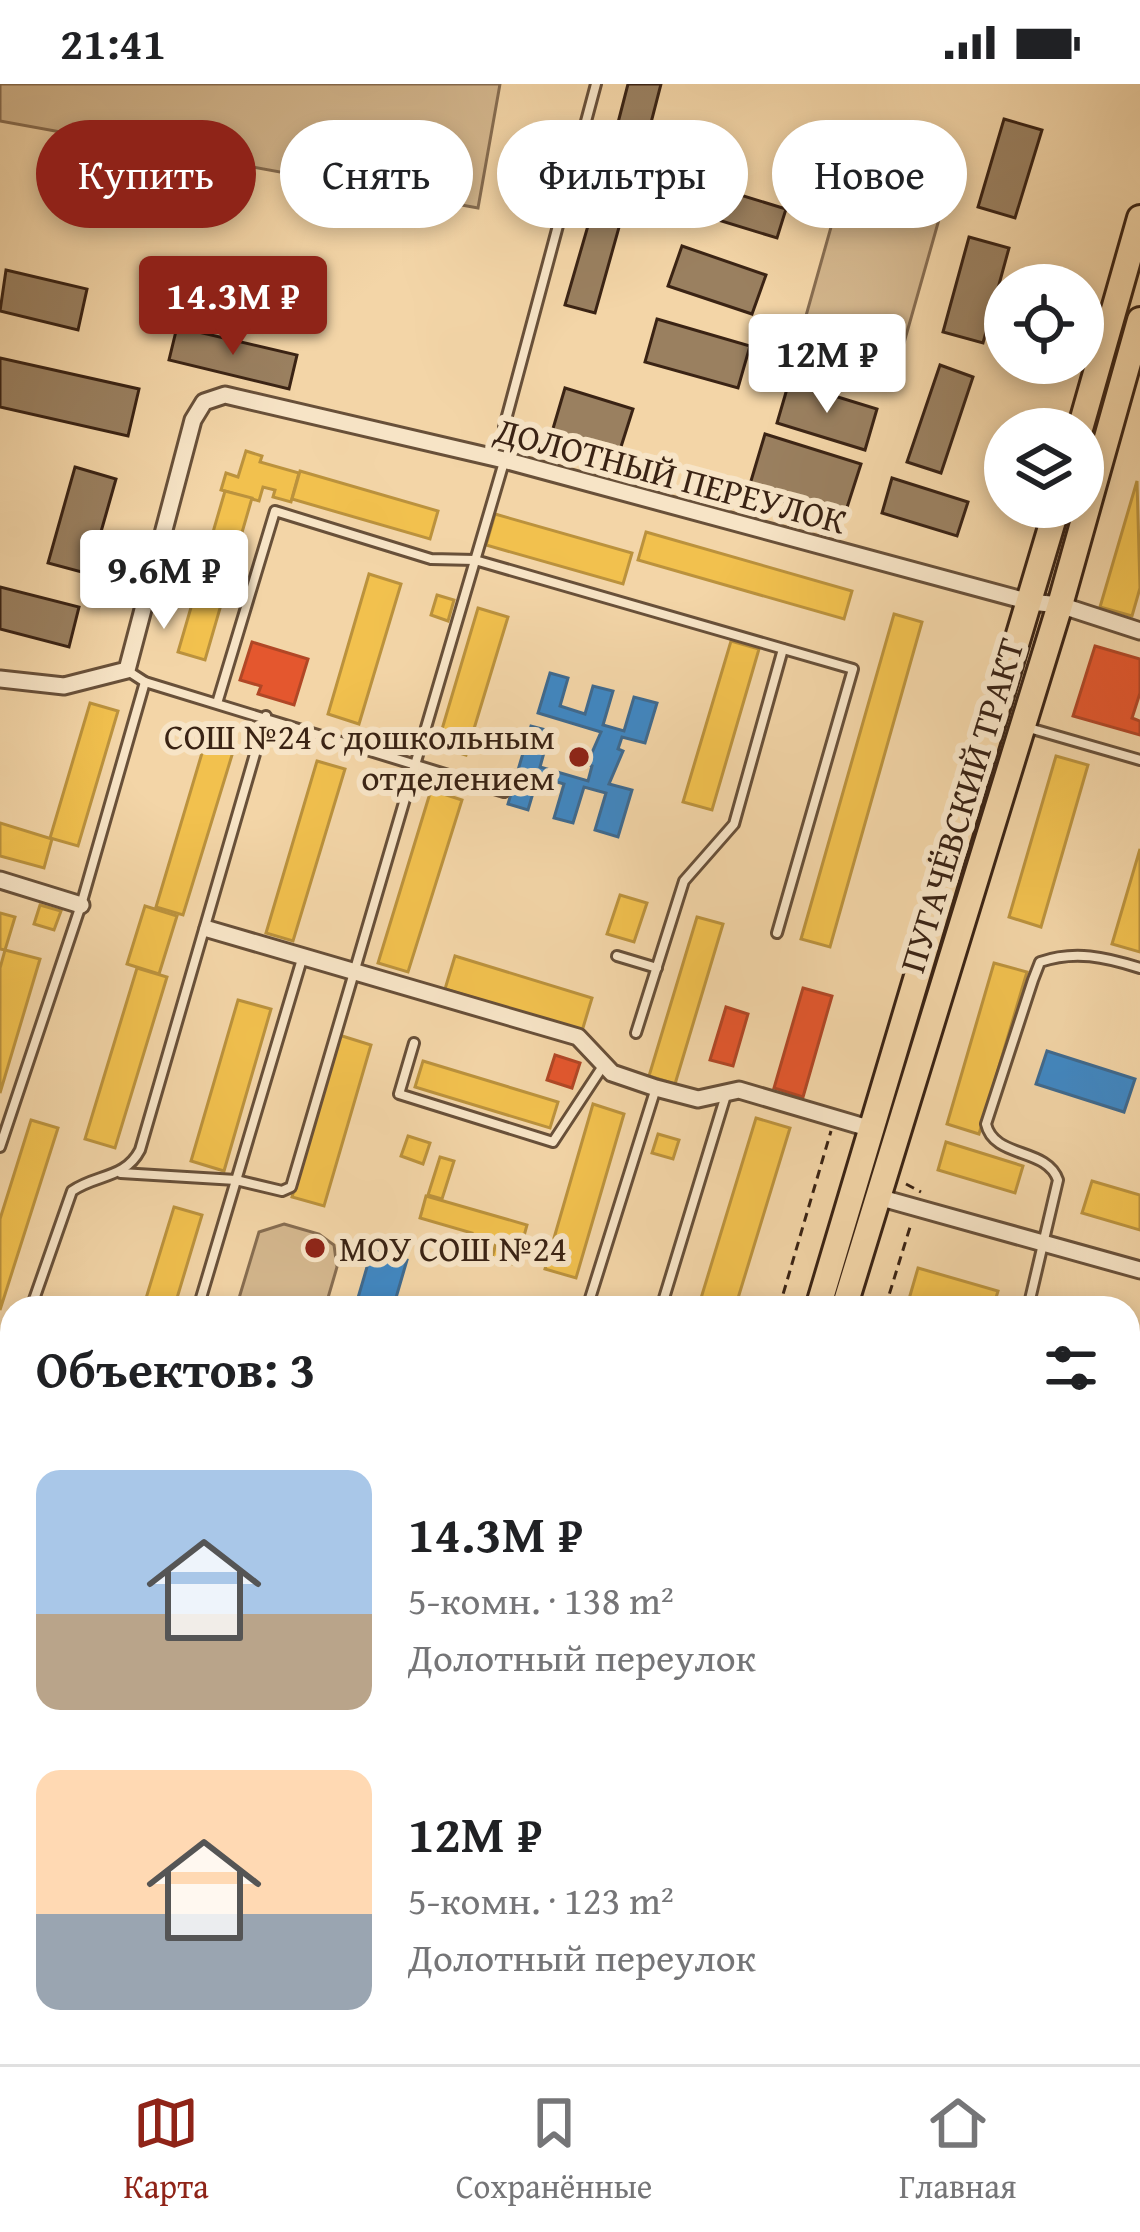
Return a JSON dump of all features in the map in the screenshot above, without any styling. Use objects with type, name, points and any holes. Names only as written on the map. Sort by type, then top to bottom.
[{"type":"main road","points":[[1085,408],[1140,218]]},
{"type":"main road","name":"ПУГАЧЁВСКИЙ ТРАКТ","points":[[848,1296],[888,1189],[1140,320]]},
{"type":"main road","name":"ПУГАЧЁВСКИЙ ТРАКТ","points":[[822,1296],[1051,528]]},
{"type":"street","name":"ДОЛОТНЫЙ ПЕРЕУЛОК","points":[[127,670],[193,420],[204,402],[225,395],[504,460],[1030,602],[1060,605],[1140,632]]},
{"type":"street","points":[[0,679],[64,686],[127,670]]},
{"type":"street","points":[[0,880],[80,905]]},
{"type":"street","points":[[208,929],[578,1037],[603,1066],[656,1088],[698,1099],[739,1090],[875,1130]]},
{"type":"street","points":[[888,1189],[917,1207],[1140,1270]]},
{"type":"lane","points":[[504,427],[596,84]]},
{"type":"lane","points":[[35,1296],[72,1191],[85,1181],[121,1173],[236,1180],[277,1191],[291,1187],[504,460]]},
{"type":"lane","points":[[218,700],[275,512],[431,560],[475,560],[853,669],[777,932]]},
{"type":"lane","points":[[636,1033],[684,881],[734,824],[783,649]]},
{"type":"lane","points":[[127,670],[145,682],[218,700],[504,792]]},
{"type":"lane","points":[[0,1147],[5,1117],[80,905],[145,682]]},
{"type":"lane","points":[[121,1173],[140,1150],[208,929],[266,716]]},
{"type":"lane","points":[[1022,726],[1140,760]]},
{"type":"lane","points":[[1031,1296],[1057,1199],[1056,1170],[999,1144],[986,1124],[1033,980],[1040,962],[1059,955],[1107,957],[1140,968]]},
{"type":"lane","points":[[617,956],[657,968]]},
{"type":"lane","points":[[201,1296],[303,958]]},
{"type":"lane","points":[[414,1043],[399,1094],[553,1142],[603,1066]]},
{"type":"lane","points":[[591,1296],[656,1088]]},
{"type":"lane","points":[[666,1296],[727,1094]]},
{"type":"path","points":[[783,1296],[836,1118]]},
{"type":"path","points":[[888,1189],[922,1190],[889,1296]]},
{"type":"shaded area","points":[[0,84],[500,84],[478,208],[473,207],[473,120],[280,120],[280,172],[256,168],[256,120],[36,120],[36,128],[0,121]]},
{"type":"shaded area","points":[[831,228],[937,228],[898,364],[800,337]]},
{"type":"shaded area","points":[[284,1224],[319,1234],[334,1245],[337,1267],[329,1296],[240,1296],[259,1232]]},
{"type":"building: Жильё","points":[[246,451],[262,456],[260,462],[299,473],[291,502],[273,497],[275,490],[263,487],[259,501],[221,490],[226,473],[238,477]]},
{"type":"building: Жильё","points":[[300,471],[438,511],[430,539],[292,499]]},
{"type":"building: Жильё","points":[[1137,481],[1140,588],[1132,616],[1100,607]]},
{"type":"building: Жильё","points":[[225,491],[252,498],[205,660],[178,652]]},
{"type":"building: Жильё","points":[[495,514],[632,553],[623,584],[486,545]]},
{"type":"building: Жильё","points":[[646,532],[852,591],[844,619],[638,560]]},
{"type":"building: Жильё","points":[[369,574],[401,584],[359,724],[328,714]]},
{"type":"building: Жильё","points":[[437,595],[454,600],[448,621],[431,615]]},
{"type":"building: Жильё","points":[[478,608],[508,617],[466,755],[437,746]]},
{"type":"building: Жильё","points":[[894,614],[922,622],[830,947],[801,939]]},
{"type":"building: Жильё","points":[[731,641],[759,649],[712,810],[683,802]]},
{"type":"building: Жильё","points":[[90,703],[118,711],[78,846],[50,838]]},
{"type":"building: Жильё","points":[[208,733],[236,742],[183,915],[156,907]]},
{"type":"building: Жильё","points":[[1056,756],[1088,765],[1041,927],[1009,917]]},
{"type":"building: Жильё","points":[[317,761],[345,769],[293,941],[266,933]]},
{"type":"building: Жильё","points":[[431,790],[462,800],[408,972],[378,963]]},
{"type":"building: Жильё","points":[[0,823],[52,839],[44,868],[0,856]]},
{"type":"building: Жильё","points":[[1140,849],[1140,952],[1112,944]]},
{"type":"building: Жильё","points":[[620,895],[647,903],[634,942],[607,934]]},
{"type":"building: Жильё","points":[[40,905],[61,911],[54,930],[34,924]]},
{"type":"building: Жильё","points":[[145,906],[177,916],[159,974],[127,964]]},
{"type":"building: Жильё","points":[[0,913],[15,917],[5,950],[0,949]]},
{"type":"building: Жильё","points":[[697,917],[723,924],[675,1084],[649,1076]]},
{"type":"building: Жильё","points":[[5,950],[40,959],[0,1093],[0,968]]},
{"type":"building: Жильё","points":[[455,956],[592,998],[582,1031],[445,989]]},
{"type":"building: Жильё","points":[[994,963],[1027,972],[979,1134],[947,1124]]},
{"type":"building: Жильё","points":[[137,968],[167,977],[115,1148],[85,1139]]},
{"type":"building: Жильё","points":[[238,1000],[271,1009],[224,1171],[191,1161]]},
{"type":"building: Жильё","points":[[339,1035],[371,1045],[324,1206],[292,1197]]},
{"type":"building: Жильё","points":[[423,1061],[558,1102],[550,1128],[415,1087]]},
{"type":"building: Жильё","points":[[593,1104],[624,1114],[576,1278],[545,1269]]},
{"type":"building: Жильё","points":[[756,1118],[790,1128],[739,1296],[702,1296]]},
{"type":"building: Жильё","points":[[31,1120],[58,1128],[4,1296],[0,1296],[0,1219]]},
{"type":"building: Жильё","points":[[658,1134],[679,1140],[673,1159],[652,1153]]},
{"type":"building: Жильё","points":[[408,1136],[430,1143],[423,1164],[401,1156]]},
{"type":"building: Жильё","points":[[946,1142],[1023,1166],[1015,1193],[938,1170]]},
{"type":"building: Жильё","points":[[440,1157],[454,1161],[442,1199],[428,1195]]},
{"type":"building: Жильё","points":[[1092,1181],[1140,1195],[1140,1230],[1082,1213]]},
{"type":"building: Жильё","points":[[426,1196],[527,1225],[516,1265],[492,1258],[497,1239],[485,1236],[479,1257],[467,1253],[472,1233],[420,1218]]},
{"type":"building: Жильё","points":[[174,1207],[202,1215],[178,1296],[147,1296]]},
{"type":"building: Жильё","points":[[918,1268],[998,1291],[997,1296],[910,1296]]},
{"type":"building: Торговля","points":[[252,642],[308,659],[294,705],[258,694],[261,686],[240,680]]},
{"type":"building: Торговля","points":[[1095,646],[1140,659],[1140,693],[1132,718],[1140,721],[1140,735],[1073,716]]},
{"type":"building: Торговля","points":[[803,988],[832,996],[803,1097],[774,1088]]},
{"type":"building: Торговля","points":[[726,1007],[748,1014],[733,1066],[710,1060]]},
{"type":"building: Торговля","points":[[555,1055],[580,1063],[572,1088],[547,1080]]},
{"type":"building: Школы","points":[[550,673],[568,678],[560,706],[585,714],[593,686],[613,691],[603,725],[624,731],[634,697],[657,703],[645,743],[622,737],[618,749],[623,751],[609,784],[632,790],[618,837],[595,830],[606,793],[584,787],[573,823],[554,818],[564,784],[538,776],[528,810],[508,804],[531,726],[550,731],[540,767],[588,781],[592,766],[587,764],[601,732],[538,713]]},
{"type":"building: Школы","points":[[1047,1051],[1135,1079],[1124,1112],[1036,1084]]},
{"type":"building: Школы","points":[[372,1250],[407,1260],[396,1296],[359,1296]]},
{"type":"building: Прочее","points":[[628,84],[661,84],[652,120],[619,120]]},
{"type":"building: Прочее","points":[[1004,119],[1042,130],[1015,218],[978,207]]},
{"type":"building: Прочее","points":[[748,197],[772,205],[772,228],[780,228],[777,238],[744,228],[748,228]]},
{"type":"building: Прочее","points":[[587,228],[619,228],[595,313],[565,305]]},
{"type":"building: Прочее","points":[[969,237],[1009,248],[1005,264],[984,264],[983,343],[943,332]]},
{"type":"building: Прочее","points":[[682,246],[766,275],[752,314],[668,286]]},
{"type":"building: Прочее","points":[[6,270],[87,289],[78,330],[0,311]]},
{"type":"building: Прочее","points":[[657,319],[750,346],[738,388],[645,362]]},
{"type":"building: Прочее","points":[[177,327],[297,355],[289,389],[169,360]]},
{"type":"building: Прочее","points":[[0,358],[139,389],[128,436],[0,407]]},
{"type":"building: Прочее","points":[[940,365],[973,377],[941,473],[907,462]]},
{"type":"building: Прочее","points":[[789,382],[877,409],[865,450],[777,423]]},
{"type":"building: Прочее","points":[[565,388],[633,409],[619,453],[552,432]]},
{"type":"building: Прочее","points":[[765,434],[861,464],[843,520],[748,491]]},
{"type":"building: Прочее","points":[[75,467],[116,479],[89,574],[48,563]]},
{"type":"building: Прочее","points":[[892,478],[968,502],[957,536],[882,513]]},
{"type":"building: Прочее","points":[[0,587],[79,607],[69,647],[0,629]]},
{"type":"place","name":"СОШ №24 с дошкольным отделением","points":[[579,757]]},
{"type":"place","name":"МОУ СОШ №24","points":[[315,1248]]}]
